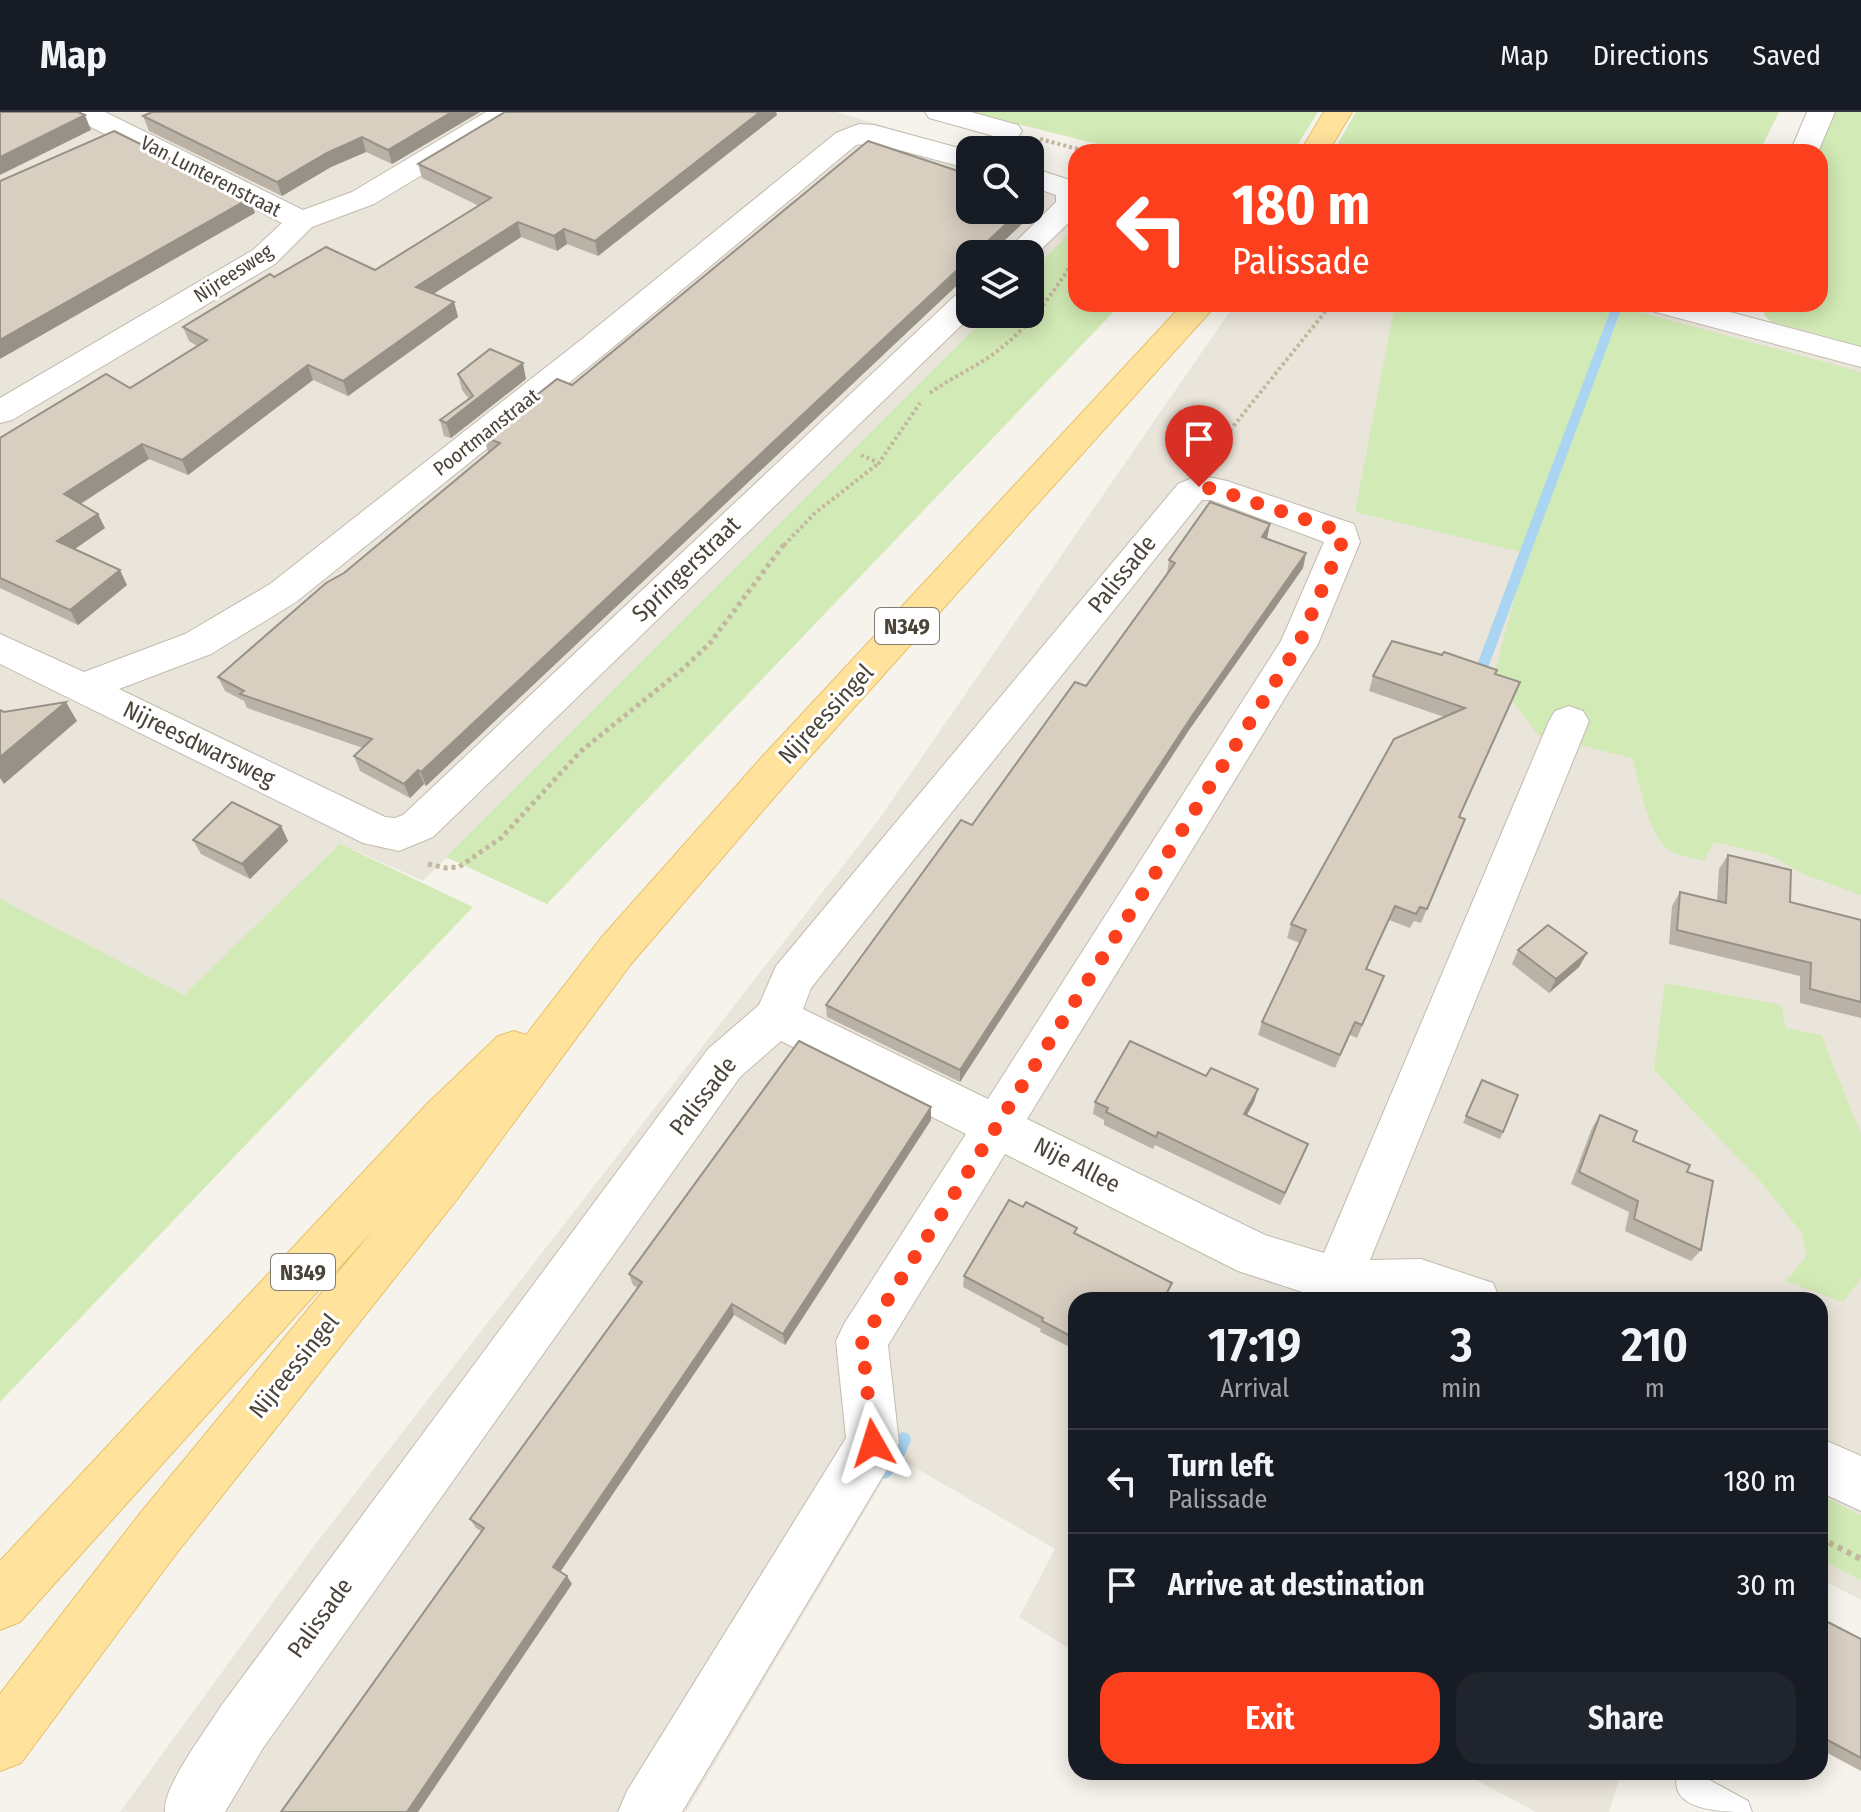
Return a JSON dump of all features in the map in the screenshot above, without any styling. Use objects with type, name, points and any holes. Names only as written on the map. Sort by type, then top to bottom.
[{"type":"main road","points":[[1319,144],[1338,112]]},
{"type":"main road","name":"Nijreessingel","points":[[0,1742],[157,1535],[441,1183],[616,951],[776,768],[1194,312]]},
{"type":"main road","name":"Nijreessingel","points":[[0,1602],[444,1118],[616,951]]},
{"type":"street","name":"Van Lunterenstraat","points":[[83,112],[133,125],[301,221]]},
{"type":"street","name":"Nijreesweg","points":[[0,412],[264,257],[301,221],[363,198],[506,112]]},
{"type":"street","points":[[939,112],[1008,131]]},
{"type":"street","points":[[1807,144],[1821,112]]},
{"type":"street","name":"Van Lunterenstraat","points":[[94,144],[133,125]]},
{"type":"street","name":"Poortmanstraat","points":[[85,687],[198,644],[283,593],[594,346],[846,139],[859,133],[874,134],[956,156]]},
{"type":"street","points":[[1044,181],[1068,189]]},
{"type":"street","points":[[1033,240],[1068,207]]},
{"type":"street","name":"Springerstraat","points":[[399,835],[418,826],[956,312]]},
{"type":"street","points":[[1733,313],[1861,357]]},
{"type":"street","points":[[648,1812],[873,1443],[862,1341],[1299,644],[1342,542],[1341,533],[1328,527],[1215,489],[1199,487]]},
{"type":"street","name":"Palissade","points":[[195,1812],[194,1805],[242,1727],[724,1063],[777,1017],[792,979],[1190,492],[1199,487]]},
{"type":"street","name":"Nijreesdwarsweg","points":[[0,648],[378,832],[399,835]]},
{"type":"street","points":[[1337,1280],[1569,721]]},
{"type":"street","name":"Nije Allee","points":[[777,1017],[1255,1255],[1337,1280],[1359,1284],[1421,1282],[1451,1292]]},
{"type":"street","points":[[1828,1468],[1861,1484]]},
{"type":"lane","points":[[1691,1780],[1689,1785],[1737,1812]]},
{"type":"path","points":[[1008,131],[1068,147]]},
{"type":"path","points":[[399,835],[411,857],[438,869],[460,867],[486,849],[514,825],[572,759],[598,735],[687,666],[711,642],[793,535],[817,509],[879,463],[896,446],[907,418],[924,398],[951,376],[990,357],[1024,326],[1051,298],[1068,270]]},
{"type":"path","points":[[1199,487],[1209,456],[1325,312]]},
{"type":"path","points":[[821,439],[879,463]]},
{"type":"path","points":[[1828,1542],[1861,1559]]},
{"type":"shaded area","points":[[0,112],[836,112],[956,147],[956,224],[1044,224],[1044,172],[1068,180],[1068,244],[1044,267],[1044,240],[956,240],[956,328],[983,328],[423,881],[352,849],[0,1192]]},
{"type":"shaded area","points":[[1229,312],[1670,312],[1861,363],[1861,1600],[1828,1583],[1828,1292],[1068,1292],[1068,1648],[1019,1617],[1055,1549],[897,1457],[686,1812],[120,1812],[314,1546],[877,822]]},
{"type":"shaded area","points":[[1476,1780],[1619,1780],[1609,1812],[1536,1812]]},
{"type":"green space","points":[[970,112],[1318,112],[1298,144],[1097,144]]},
{"type":"green space","points":[[1356,112],[1779,112],[1763,144],[1338,144]]},
{"type":"green space","points":[[1830,112],[1861,112],[1861,346],[1772,322],[1764,315],[1765,312],[1828,312],[1828,144],[1815,144]]},
{"type":"green space","points":[[1068,235],[1068,312],[1113,312],[547,904],[446,857],[975,328],[1044,328],[1044,259]]},
{"type":"green space","points":[[1393,312],[1640,312],[1861,372],[1861,895],[1805,875],[1769,855],[1714,842],[1704,861],[1674,853],[1665,847],[1651,825],[1632,758],[1538,735],[1494,676],[1526,553],[1355,512]]},
{"type":"green space","points":[[340,844],[473,907],[0,1402],[0,899],[184,995]]},
{"type":"green space","points":[[1665,983],[1781,1005],[1786,1028],[1821,1035],[1861,1134],[1861,1278],[1843,1302],[1828,1296],[1828,1292],[1816,1292],[1786,1281],[1807,1255],[1801,1232],[1762,1183],[1654,1070]]},
{"type":"green space","points":[[1828,1499],[1861,1515],[1861,1580],[1828,1564]]},
{"type":"building","points":[[0,112],[78,112],[85,115],[0,157]]},
{"type":"building","points":[[152,112],[452,112],[388,150],[362,137],[277,182],[143,116]]},
{"type":"building","points":[[505,112],[760,112],[595,241],[564,229],[554,236],[518,222],[416,287],[454,302],[343,381],[308,365],[182,460],[142,444],[64,494],[98,514],[57,541],[120,570],[70,610],[0,578],[0,438],[106,374],[130,388],[207,340],[183,327],[270,274],[274,277],[326,247],[375,270],[491,198],[418,164]]},
{"type":"building","points":[[114,131],[250,198],[0,340],[0,181]]},
{"type":"building","points":[[868,141],[956,170],[956,224],[1006,224],[989,240],[956,240],[956,271],[421,772],[418,770],[404,784],[354,756],[372,739],[240,694],[244,691],[218,677],[326,583],[344,573],[500,443],[484,437],[557,379],[572,385]]},
{"type":"building","points":[[490,349],[523,363],[446,423],[440,420],[473,396],[458,374]]},
{"type":"building","points":[[1210,502],[1270,524],[1262,537],[1306,553],[1192,716],[960,1070],[826,1005],[961,820],[972,825],[1075,682],[1086,686],[1175,563],[1169,560]]},
{"type":"building","points":[[1392,641],[1442,655],[1444,652],[1497,670],[1495,674],[1520,682],[1459,817],[1465,819],[1427,909],[1420,907],[1416,914],[1395,906],[1366,969],[1384,976],[1362,1025],[1355,1022],[1340,1055],[1262,1022],[1306,930],[1291,924],[1394,739],[1465,708],[1373,676]]},
{"type":"building","points":[[66,702],[0,757],[0,710],[4,712]]},
{"type":"building","points":[[232,802],[281,826],[242,864],[193,840]]},
{"type":"building","points":[[1728,855],[1791,870],[1790,902],[1861,920],[1861,1002],[1810,989],[1811,963],[1677,930],[1680,892],[1726,903]]},
{"type":"building","points":[[1548,925],[1587,953],[1556,979],[1518,950]]},
{"type":"building","points":[[799,1041],[931,1107],[783,1334],[732,1304],[553,1567],[567,1576],[407,1812],[281,1812],[484,1528],[470,1519],[642,1282],[629,1274]]},
{"type":"building","points":[[1130,1041],[1206,1076],[1211,1068],[1258,1089],[1244,1114],[1308,1144],[1285,1193],[1158,1132],[1156,1137],[1106,1112],[1108,1108],[1095,1102]]},
{"type":"building","points":[[1482,1080],[1518,1095],[1503,1132],[1466,1116]]},
{"type":"building","points":[[1600,1115],[1637,1131],[1633,1141],[1690,1165],[1687,1172],[1713,1181],[1701,1250],[1634,1219],[1638,1201],[1579,1172]]},
{"type":"building","points":[[1009,1200],[1023,1207],[1026,1202],[1077,1228],[1074,1233],[1172,1283],[1167,1292],[1068,1292],[1068,1335],[964,1276]]},
{"type":"building","points":[[1828,1622],[1861,1639],[1861,1758],[1828,1740]]},
{"type":"waterway","points":[[1483,665],[1615,312]]},
{"type":"waterway","points":[[885,1471],[903,1440]]},
{"type":"route","points":[[873,1443],[862,1341],[1299,644],[1342,542],[1341,533],[1328,527],[1215,489],[1199,487]]}]
